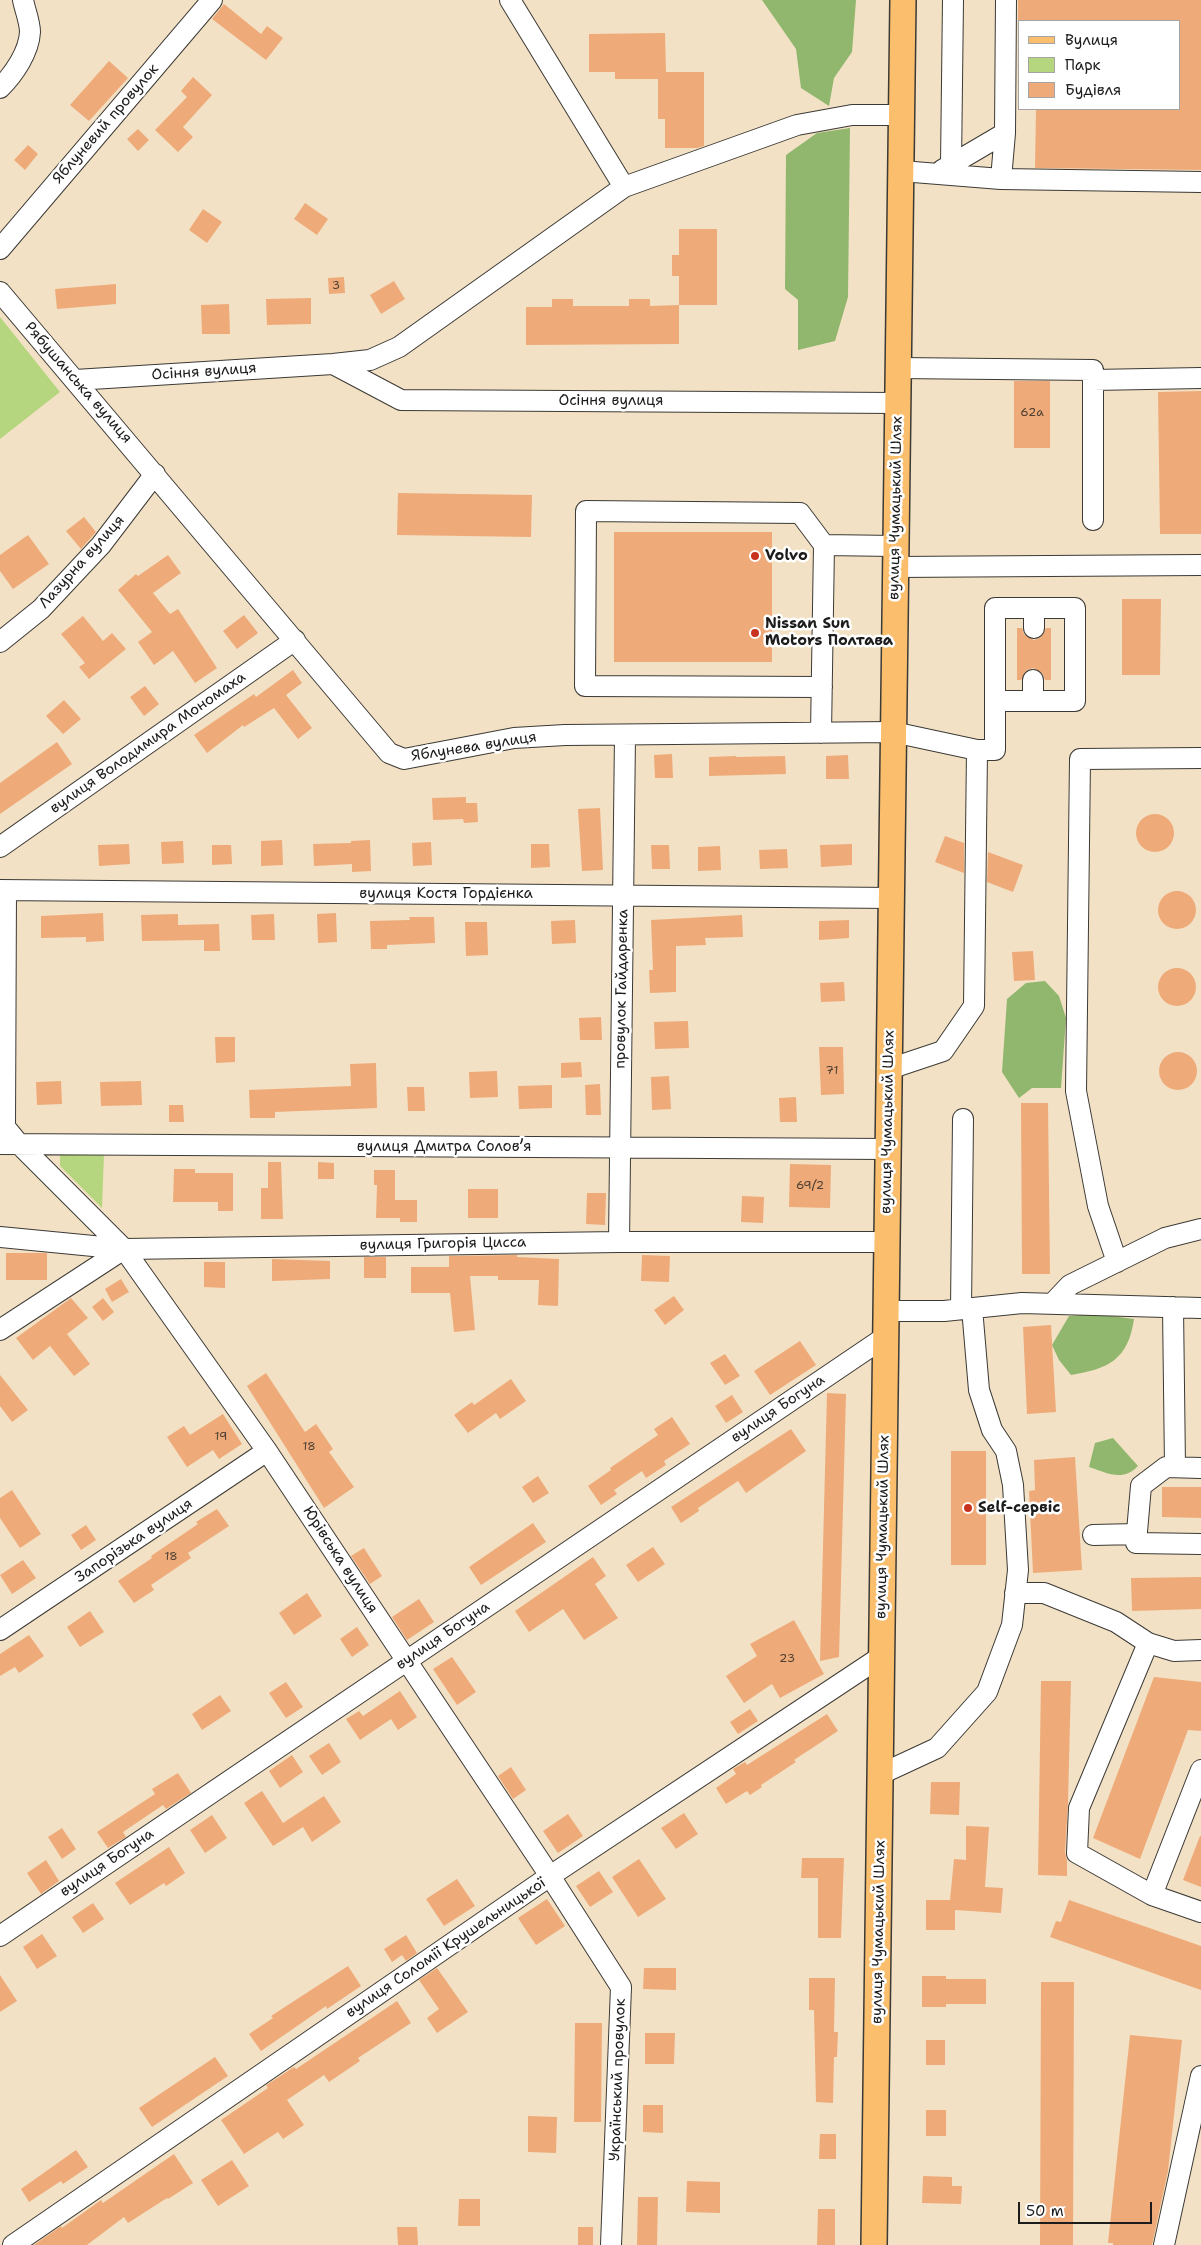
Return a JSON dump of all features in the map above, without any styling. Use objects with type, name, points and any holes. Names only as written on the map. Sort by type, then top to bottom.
[{"type":"main road","name":"вулиця Чумацький Шлях","points":[[874,2245],[903,0]]},
{"type":"street","points":[[0,88],[8,80],[24,55],[30,31],[23,0]]},
{"type":"street","name":"Яблуневий провулок","points":[[0,249],[212,0]]},
{"type":"street","points":[[510,0],[624,187]]},
{"type":"street","points":[[943,169],[953,0]]},
{"type":"street","points":[[1001,179],[1005,133],[1006,0]]},
{"type":"street","name":"Осіння вулиця","points":[[76,380],[370,360],[399,347],[624,187],[797,125],[852,115],[902,115]]},
{"type":"street","points":[[943,169],[1005,133]]},
{"type":"street","points":[[901,172],[943,169],[1001,179],[1201,182]]},
{"type":"street","name":"Рябушанська вулиця","points":[[0,292],[156,474]]},
{"type":"street","name":"Осіння вулиця","points":[[333,364],[401,400],[897,403]]},
{"type":"street","points":[[898,368],[1093,370],[1093,520]]},
{"type":"street","points":[[1093,380],[1201,378]]},
{"type":"street","name":"Яблунева вулиця","points":[[156,474],[390,753],[404,759],[514,738],[565,735],[625,736],[893,732],[977,750]]},
{"type":"street","name":"Лазурна вулиця","points":[[0,642],[41,610],[101,545],[156,474]]},
{"type":"street","points":[[821,733],[822,688],[824,545],[800,513],[586,512],[585,686],[822,688]]},
{"type":"street","points":[[824,545],[895,556],[1201,565]]},
{"type":"street","points":[[890,1069],[944,1051],[974,1006],[977,750],[994,750],[994,701],[994,608],[1074,608],[1074,701],[994,701]]},
{"type":"street","points":[[1034,608],[1034,628]]},
{"type":"street","name":"вулиця Володимира Мономаха","points":[[0,847],[296,640]]},
{"type":"street","points":[[1033,680],[1033,701]]},
{"type":"street","name":"провулок Гайдаренка","points":[[619,1242],[625,736]]},
{"type":"street","points":[[1117,1262],[1098,1206],[1076,1090],[1080,759],[1201,758]]},
{"type":"street","name":"вулиця Костя Гордієнка","points":[[3,891],[892,898]]},
{"type":"street","name":"Юрівська вулиця","points":[[3,891],[5,1127],[10,1144],[124,1249],[267,1451],[550,1876]]},
{"type":"street","points":[[881,1774],[937,1748],[987,1692],[1012,1624],[1018,1570],[1013,1485],[1006,1451],[992,1430],[979,1390],[966,1309],[964,1119]]},
{"type":"street","name":"вулиця Дмитра Соловʼя","points":[[10,1144],[888,1149]]},
{"type":"street","points":[[1052,1304],[1070,1285],[1165,1238],[1201,1230]]},
{"type":"street","name":"вулиця Григорія Цисса","points":[[0,1237],[124,1249],[619,1242],[886,1242]]},
{"type":"street","points":[[0,1330],[124,1249]]},
{"type":"street","points":[[885,1311],[966,1309],[1022,1303],[1201,1308]]},
{"type":"street","points":[[1173,1308],[1174,1467]]},
{"type":"street","name":"вулиця Богуна","points":[[0,1936],[885,1337]]},
{"type":"street","name":"Запорізька вулиця","points":[[0,1630],[267,1451]]},
{"type":"street","points":[[1201,1468],[1166,1467],[1141,1486],[1136,1543],[1201,1544]]},
{"type":"street","points":[[1093,1536],[1137,1534]]},
{"type":"street","points":[[1015,1592],[1044,1593],[1052,1596],[1116,1622],[1148,1643],[1174,1652],[1201,1650]]},
{"type":"street","points":[[1148,1643],[1079,1808],[1077,1852],[1152,1895],[1201,1912]]},
{"type":"street","name":"вулиця Соломії Крушельницької","points":[[13,2245],[550,1876],[882,1656]]},
{"type":"street","points":[[1152,1895],[1201,1770]]},
{"type":"street","name":"Український провулок","points":[[550,1876],[621,1987],[611,2245]]},
{"type":"street","points":[[1164,2245],[1201,2076]]},
{"type":"green space","points":[[762,0],[856,0],[852,52],[834,78],[829,106],[801,88],[796,49]]},
{"type":"green space","points":[[850,128],[848,297],[835,341],[798,350],[798,300],[785,289],[786,155],[817,133]]},
{"type":"green space","points":[[0,317],[60,392],[0,439]]},
{"type":"green space","points":[[1045,981],[1059,996],[1066,1018],[1061,1088],[1032,1088],[1019,1098],[1002,1072],[1007,999],[1026,983]]},
{"type":"green space","points":[[60,1154],[104,1154],[102,1208],[60,1166]]},
{"type":"green space","points":[[1097,1314],[1134,1319],[1127,1344],[1114,1360],[1106,1365],[1084,1373],[1071,1375],[1059,1360],[1052,1345],[1069,1316]]},
{"type":"green space","points":[[1113,1438],[1138,1466],[1127,1474],[1108,1474],[1089,1467],[1095,1443]]},
{"type":"building","points":[[1018,0],[1201,0],[1201,170],[1035,168],[1036,110],[1181,110],[1181,20],[1018,20]]},
{"type":"building","points":[[224,4],[261,34],[267,26],[283,38],[266,60],[212,19]]},
{"type":"building","points":[[665,33],[666,72],[704,72],[704,146],[697,148],[665,148],[665,119],[658,119],[658,79],[615,79],[615,72],[589,72],[589,34]]},
{"type":"building","points":[[109,61],[128,78],[89,121],[70,105]]},
{"type":"building","points":[[193,77],[212,95],[183,127],[193,137],[178,152],[155,130],[187,97],[181,91]]},
{"type":"building","points":[[138,129],[149,140],[138,151],[127,139]]},
{"type":"building","points":[[28,145],[38,154],[25,170],[14,160]]},
{"type":"building","points":[[305,203],[328,219],[317,235],[294,219]]},
{"type":"building","points":[[203,209],[222,222],[207,243],[189,230]]},
{"type":"building","points":[[679,229],[717,229],[717,305],[679,305],[679,276],[672,276],[672,255],[679,255]]},
{"type":"building","points":[[344,277],[345,293],[329,294],[328,278]]},
{"type":"building","points":[[394,281],[405,299],[381,314],[370,295]]},
{"type":"building","points":[[116,284],[116,304],[57,309],[55,289]]},
{"type":"building","points":[[311,298],[311,324],[267,325],[266,299]]},
{"type":"building","points":[[552,299],[573,299],[573,306],[629,306],[629,299],[650,299],[650,306],[679,305],[679,344],[526,345],[526,307],[552,307]]},
{"type":"building","points":[[229,304],[230,334],[202,334],[201,305]]},
{"type":"building","points":[[1014,381],[1050,381],[1050,448],[1014,448]]},
{"type":"building","points":[[1201,391],[1201,534],[1160,534],[1158,392]]},
{"type":"building","points":[[398,493],[532,495],[531,537],[397,535]]},
{"type":"building","points":[[84,517],[96,532],[81,549],[66,531]]},
{"type":"building","points":[[614,532],[772,532],[772,662],[614,662]]},
{"type":"building","points":[[28,535],[49,564],[13,589],[0,571],[0,555]]},
{"type":"building","points":[[168,555],[181,573],[153,593],[170,614],[178,609],[217,668],[195,683],[173,651],[154,665],[138,642],[152,632],[118,590],[136,574],[138,576]]},
{"type":"building","points":[[1122,599],[1161,599],[1160,675],[1122,675]]},
{"type":"building","points":[[244,615],[258,633],[237,649],[223,631]]},
{"type":"building","points":[[83,616],[103,641],[112,633],[126,649],[89,679],[79,667],[85,663],[61,634]]},
{"type":"building","points":[[1017,628],[1022,628],[1024,634],[1034,640],[1040,638],[1046,628],[1051,628],[1051,680],[1045,680],[1043,674],[1033,668],[1027,670],[1021,680],[1017,680]]},
{"type":"building","points":[[293,670],[302,683],[286,695],[312,728],[298,739],[274,708],[244,727],[243,725],[207,753],[194,735],[254,694],[256,697]]},
{"type":"building","points":[[145,686],[159,704],[144,716],[130,697]]},
{"type":"building","points":[[64,700],[81,719],[63,734],[46,716]]},
{"type":"building","points":[[57,742],[72,764],[0,814],[0,783]]},
{"type":"building","points":[[672,754],[673,778],[655,778],[654,755]]},
{"type":"building","points":[[848,755],[849,779],[826,779],[826,756]]},
{"type":"building","points":[[785,756],[786,774],[709,776],[709,757]]},
{"type":"building","points":[[466,797],[466,803],[477,803],[478,822],[464,823],[463,819],[433,820],[432,798]]},
{"type":"building","points":[[600,808],[603,870],[582,871],[578,809]]},
{"type":"building","points":[[1155,814],[1169,819],[1174,833],[1169,847],[1155,852],[1141,847],[1136,833],[1141,819]]},
{"type":"building","points":[[945,836],[964,843],[964,873],[935,862]]},
{"type":"building","points":[[282,840],[283,865],[261,866],[261,841]]},
{"type":"building","points":[[370,840],[371,871],[352,872],[352,864],[314,866],[313,844],[351,843],[351,841]]},
{"type":"building","points":[[183,841],[184,863],[162,864],[161,842]]},
{"type":"building","points":[[431,842],[432,865],[413,866],[412,843]]},
{"type":"building","points":[[129,844],[130,864],[99,866],[98,845]]},
{"type":"building","points":[[531,844],[549,844],[550,867],[531,868]]},
{"type":"building","points":[[852,844],[852,865],[821,867],[820,845]]},
{"type":"building","points":[[212,845],[231,845],[232,864],[212,865]]},
{"type":"building","points":[[651,845],[669,845],[670,869],[652,869]]},
{"type":"building","points":[[720,846],[721,870],[698,871],[698,847]]},
{"type":"building","points":[[787,849],[788,868],[760,869],[759,850]]},
{"type":"building","points":[[988,852],[1023,865],[1013,892],[987,882]]},
{"type":"building","points":[[1177,891],[1191,896],[1196,910],[1191,924],[1177,929],[1163,924],[1158,910],[1163,896]]},
{"type":"building","points":[[103,913],[104,941],[86,942],[86,937],[41,938],[41,916]]},
{"type":"building","points":[[336,913],[337,942],[318,943],[317,914]]},
{"type":"building","points":[[178,914],[178,925],[219,924],[220,951],[204,951],[204,940],[142,941],[141,915]]},
{"type":"building","points":[[274,914],[275,940],[252,940],[251,915]]},
{"type":"building","points":[[742,915],[743,937],[705,938],[706,945],[676,946],[676,992],[650,993],[649,970],[653,970],[651,920]]},
{"type":"building","points":[[409,917],[434,917],[435,943],[387,945],[387,949],[371,949],[370,921],[410,920]]},
{"type":"building","points":[[575,920],[576,943],[552,944],[551,921]]},
{"type":"building","points":[[849,920],[849,938],[819,940],[819,921]]},
{"type":"building","points":[[465,922],[487,922],[488,955],[466,956]]},
{"type":"building","points":[[1033,951],[1035,980],[1014,981],[1012,952]]},
{"type":"building","points":[[1177,968],[1191,973],[1196,987],[1191,1001],[1177,1006],[1163,1001],[1158,987],[1163,973]]},
{"type":"building","points":[[844,982],[845,1001],[821,1002],[820,983]]},
{"type":"building","points":[[601,1017],[602,1040],[580,1040],[579,1018]]},
{"type":"building","points":[[688,1021],[689,1048],[655,1049],[654,1022]]},
{"type":"building","points":[[215,1037],[235,1037],[235,1062],[216,1063]]},
{"type":"building","points":[[819,1047],[843,1047],[844,1094],[821,1095]]},
{"type":"building","points":[[1178,1052],[1192,1057],[1197,1071],[1192,1085],[1178,1090],[1164,1085],[1159,1071],[1164,1057]]},
{"type":"building","points":[[581,1062],[582,1077],[561,1078],[561,1063]]},
{"type":"building","points":[[376,1063],[377,1108],[275,1112],[275,1118],[250,1118],[249,1090],[351,1086],[350,1064]]},
{"type":"building","points":[[497,1071],[498,1097],[470,1098],[469,1072]]},
{"type":"building","points":[[669,1076],[671,1109],[652,1110],[651,1077]]},
{"type":"building","points":[[61,1081],[62,1104],[37,1105],[36,1082]]},
{"type":"building","points":[[141,1081],[142,1105],[101,1106],[100,1082]]},
{"type":"building","points":[[600,1084],[601,1115],[586,1115],[585,1085]]},
{"type":"building","points":[[552,1085],[552,1108],[519,1109],[518,1086]]},
{"type":"building","points":[[407,1087],[424,1087],[425,1111],[408,1111]]},
{"type":"building","points":[[796,1097],[797,1122],[780,1122],[779,1098]]},
{"type":"building","points":[[1021,1103],[1048,1103],[1050,1274],[1022,1274]]},
{"type":"building","points":[[169,1105],[183,1105],[184,1122],[169,1122]]},
{"type":"building","points":[[268,1162],[281,1162],[283,1219],[261,1219],[261,1188],[268,1188]]},
{"type":"building","points":[[318,1162],[334,1163],[334,1179],[318,1179]]},
{"type":"building","points":[[790,1164],[831,1165],[830,1208],[789,1207]]},
{"type":"building","points":[[174,1169],[195,1169],[195,1173],[233,1173],[233,1211],[218,1211],[218,1202],[173,1202]]},
{"type":"building","points":[[374,1170],[395,1170],[395,1200],[417,1200],[417,1222],[400,1222],[400,1218],[376,1218],[377,1185],[374,1185]]},
{"type":"building","points":[[468,1189],[498,1189],[498,1218],[468,1218]]},
{"type":"building","points":[[587,1193],[606,1193],[605,1225],[586,1224]]},
{"type":"building","points":[[742,1196],[764,1197],[763,1223],[741,1222]]},
{"type":"building","points":[[6,1253],[47,1253],[47,1280],[6,1280]]},
{"type":"building","points":[[517,1255],[517,1257],[559,1259],[558,1306],[538,1305],[539,1280],[498,1280],[498,1276],[470,1276],[475,1330],[454,1332],[450,1293],[411,1293],[411,1267],[449,1267],[449,1256]]},
{"type":"building","points":[[642,1255],[670,1256],[669,1282],[641,1281]]},
{"type":"building","points":[[364,1257],[386,1257],[386,1278],[364,1278]]},
{"type":"building","points":[[272,1259],[330,1261],[330,1279],[272,1281]]},
{"type":"building","points":[[204,1262],[225,1262],[225,1288],[204,1287]]},
{"type":"building","points":[[121,1279],[129,1292],[112,1302],[105,1289]]},
{"type":"building","points":[[674,1296],[684,1310],[665,1325],[654,1310]]},
{"type":"building","points":[[71,1298],[88,1318],[67,1334],[90,1364],[74,1376],[50,1346],[33,1360],[16,1338]]},
{"type":"building","points":[[103,1298],[114,1312],[103,1321],[92,1307]]},
{"type":"building","points":[[1051,1325],[1056,1412],[1027,1414],[1023,1327]]},
{"type":"building","points":[[800,1341],[816,1365],[770,1395],[754,1371]]},
{"type":"building","points":[[725,1354],[740,1376],[725,1385],[710,1363]]},
{"type":"building","points":[[266,1373],[305,1432],[316,1424],[333,1449],[329,1452],[354,1487],[324,1508],[247,1386]]},
{"type":"building","points":[[0,1375],[28,1410],[12,1422],[0,1406]]},
{"type":"building","points":[[511,1379],[526,1401],[500,1419],[496,1413],[468,1433],[454,1415],[472,1402],[474,1405]]},
{"type":"building","points":[[827,1393],[846,1394],[839,1657],[820,1661]]},
{"type":"building","points":[[732,1395],[743,1412],[726,1423],[715,1406]]},
{"type":"building","points":[[223,1414],[242,1444],[219,1459],[213,1450],[187,1467],[167,1437],[184,1426],[190,1435]]},
{"type":"building","points":[[672,1417],[690,1444],[664,1461],[666,1465],[646,1478],[642,1471],[614,1490],[617,1494],[601,1505],[588,1486],[611,1470],[610,1468],[658,1435],[654,1429]]},
{"type":"building","points":[[791,1429],[806,1451],[746,1493],[738,1481],[698,1508],[699,1511],[681,1523],[671,1507]]},
{"type":"building","name":"Self-сервіс","points":[[951,1451],[986,1451],[986,1565],[951,1565]]},
{"type":"building","points":[[1075,1457],[1082,1570],[1033,1573],[1029,1491],[1035,1490],[1034,1460]]},
{"type":"building","points":[[538,1476],[549,1493],[533,1503],[522,1487]]},
{"type":"building","points":[[1162,1487],[1201,1487],[1201,1518],[1162,1517]]},
{"type":"building","points":[[12,1490],[41,1534],[20,1548],[0,1518],[0,1498]]},
{"type":"building","points":[[217,1509],[229,1526],[188,1553],[191,1558],[151,1585],[154,1590],[134,1603],[118,1581],[198,1524],[196,1522]]},
{"type":"building","points":[[533,1523],[546,1542],[481,1585],[469,1567]]},
{"type":"building","points":[[86,1525],[96,1540],[81,1550],[71,1535]]},
{"type":"building","points":[[653,1547],[665,1564],[638,1582],[626,1565]]},
{"type":"building","points":[[364,1548],[382,1576],[370,1584],[351,1556]]},
{"type":"building","points":[[593,1557],[606,1576],[595,1584],[618,1618],[584,1640],[563,1609],[529,1632],[515,1611]]},
{"type":"building","points":[[23,1560],[36,1578],[12,1594],[0,1575]]},
{"type":"building","points":[[1201,1577],[1201,1609],[1132,1611],[1131,1578]]},
{"type":"building","points":[[307,1593],[322,1616],[294,1635],[279,1613]]},
{"type":"building","points":[[419,1599],[434,1622],[407,1640],[392,1617]]},
{"type":"building","points":[[90,1611],[104,1632],[80,1647],[67,1627]]},
{"type":"building","points":[[794,1620],[824,1674],[780,1698],[772,1684],[744,1703],[726,1676],[757,1656],[750,1644]]},
{"type":"building","points":[[357,1627],[369,1645],[352,1657],[340,1639]]},
{"type":"building","points":[[29,1635],[44,1656],[19,1673],[15,1667],[0,1676],[0,1654]]},
{"type":"building","points":[[452,1657],[476,1692],[457,1705],[433,1669]]},
{"type":"building","points":[[1154,1677],[1201,1682],[1201,1731],[1188,1730],[1140,1859],[1093,1838]]},
{"type":"building","points":[[1041,1681],[1071,1681],[1065,1852],[1067,1876],[1038,1875]]},
{"type":"building","points":[[286,1682],[303,1707],[286,1718],[269,1693]]},
{"type":"building","points":[[400,1691],[417,1717],[398,1730],[391,1719],[360,1740],[346,1719],[359,1711],[363,1716]]},
{"type":"building","points":[[220,1695],[231,1711],[202,1730],[192,1714]]},
{"type":"building","points":[[750,1709],[758,1721],[738,1734],[730,1722]]},
{"type":"building","points":[[827,1714],[838,1731],[794,1760],[796,1762],[761,1785],[762,1787],[750,1795],[747,1791],[726,1804],[716,1788],[736,1774],[733,1769],[745,1762],[747,1765]]},
{"type":"building","points":[[329,1743],[341,1762],[322,1775],[309,1756]]},
{"type":"building","points":[[292,1755],[303,1772],[280,1788],[269,1771]]},
{"type":"building","points":[[511,1767],[526,1790],[513,1799],[498,1776]]},
{"type":"building","points":[[178,1773],[191,1793],[166,1809],[163,1805],[123,1832],[126,1837],[108,1848],[97,1832],[155,1794],[152,1789]]},
{"type":"building","points":[[931,1782],[960,1782],[959,1815],[930,1814]]},
{"type":"building","points":[[262,1791],[283,1823],[324,1796],[341,1822],[312,1842],[303,1827],[273,1846],[244,1803]]},
{"type":"building","points":[[684,1813],[698,1834],[676,1849],[661,1828]]},
{"type":"building","points":[[568,1814],[583,1836],[558,1853],[543,1831]]},
{"type":"building","points":[[212,1815],[227,1838],[205,1853],[190,1830]]},
{"type":"building","points":[[966,1826],[989,1827],[985,1887],[1003,1888],[1001,1913],[955,1910],[955,1930],[926,1930],[926,1900],[950,1900],[954,1859],[966,1860]]},
{"type":"building","points":[[62,1828],[76,1849],[62,1859],[48,1837]]},
{"type":"building","points":[[1201,1836],[1201,1887],[1183,1880]]},
{"type":"building","points":[[169,1847],[185,1873],[166,1886],[164,1883],[130,1905],[115,1883]]},
{"type":"building","points":[[802,1858],[844,1858],[841,1938],[818,1938],[818,1878],[801,1878]]},
{"type":"building","points":[[639,1859],[666,1899],[638,1917],[612,1877]]},
{"type":"building","points":[[46,1860],[59,1881],[41,1894],[27,1873]]},
{"type":"building","points":[[599,1871],[613,1892],[590,1907],[576,1886]]},
{"type":"building","points":[[457,1879],[475,1906],[444,1926],[426,1899]]},
{"type":"building","points":[[547,1899],[565,1926],[536,1945],[518,1918]]},
{"type":"building","points":[[1069,1900],[1201,1946],[1201,1990],[1050,1937],[1056,1921],[1061,1922]]},
{"type":"building","points":[[93,1903],[104,1919],[83,1933],[72,1917]]},
{"type":"building","points":[[42,1934],[57,1956],[37,1969],[23,1947]]},
{"type":"building","points":[[406,1935],[417,1953],[406,1961],[402,1955],[392,1962],[384,1949]]},
{"type":"building","points":[[348,1966],[361,1986],[327,2009],[326,2006],[261,2051],[249,2034],[273,2018],[271,2016]]},
{"type":"building","points":[[437,1968],[468,2012],[437,2033],[427,2018],[439,2009],[419,1980]]},
{"type":"building","points":[[644,1968],[676,1968],[676,1990],[643,1989]]},
{"type":"building","points":[[0,1975],[17,2001],[0,2012]]},
{"type":"building","points":[[922,1976],[946,1976],[946,1979],[986,1979],[986,2004],[946,2004],[946,2007],[922,2007]]},
{"type":"building","points":[[809,1978],[835,1978],[834,2032],[838,2032],[837,2057],[834,2057],[833,2103],[816,2102],[814,2010],[809,2010]]},
{"type":"building","points":[[1041,1982],[1074,1982],[1073,2245],[1040,2245]]},
{"type":"building","points":[[397,2001],[411,2023],[358,2058],[360,2061],[329,2082],[324,2075],[287,2100],[304,2125],[283,2139],[278,2132],[244,2154],[221,2120],[268,2088],[266,2085],[294,2067],[296,2069]]},
{"type":"building","points":[[575,2023],[602,2023],[601,2122],[574,2122]]},
{"type":"building","points":[[645,2033],[675,2033],[674,2064],[645,2064]]},
{"type":"building","points":[[1130,2035],[1182,2040],[1168,2171],[1152,2245],[1113,2245],[1113,2243],[1108,2243]]},
{"type":"building","points":[[926,2040],[945,2040],[945,2065],[926,2065]]},
{"type":"building","points":[[215,2057],[228,2076],[152,2127],[139,2108]]},
{"type":"building","points":[[643,2105],[663,2105],[663,2133],[643,2132]]},
{"type":"building","points":[[926,2110],[946,2110],[946,2136],[926,2136]]},
{"type":"building","points":[[528,2116],[557,2117],[556,2153],[528,2152]]},
{"type":"building","points":[[820,2134],[836,2134],[836,2159],[819,2159]]},
{"type":"building","points":[[76,2150],[88,2167],[63,2184],[61,2181],[29,2202],[21,2189]]},
{"type":"building","points":[[174,2154],[193,2183],[128,2223],[124,2217],[87,2245],[34,2245],[101,2200],[103,2203]]},
{"type":"building","points":[[232,2160],[249,2186],[218,2206],[201,2180]]},
{"type":"building","points":[[923,2176],[952,2177],[952,2186],[962,2186],[961,2204],[922,2203]]},
{"type":"building","points":[[687,2181],[720,2182],[720,2213],[686,2212]]},
{"type":"building","points":[[638,2197],[658,2197],[657,2245],[637,2245]]},
{"type":"building","points":[[459,2199],[480,2199],[480,2226],[458,2226]]},
{"type":"building","points":[[818,2209],[835,2209],[835,2245],[817,2245]]},
{"type":"building","points":[[397,2227],[417,2227],[418,2245],[398,2245]]},
{"type":"building","points":[[578,2227],[593,2227],[593,2245],[578,2245]]},
{"type":"place","name":"Volvo","points":[[755,556]]},
{"type":"place","name":"Nissan Sun Motors Полтава","points":[[755,633]]},
{"type":"place","name":"Self-сервіс","points":[[968,1508]]}]
